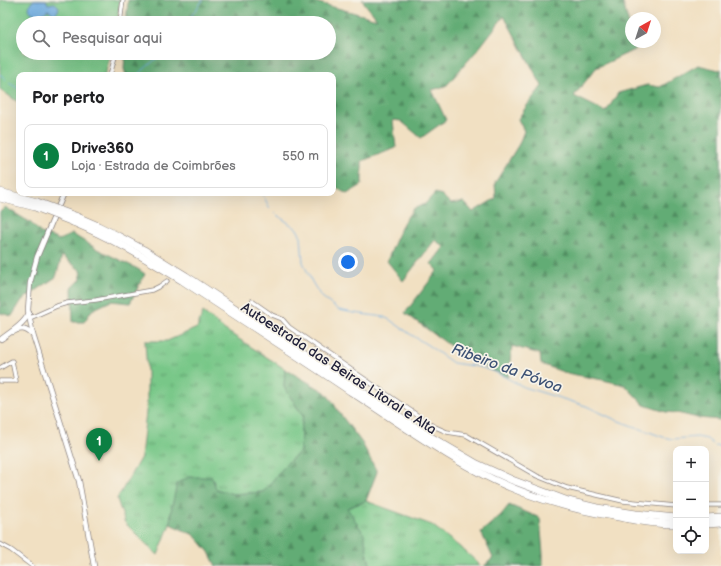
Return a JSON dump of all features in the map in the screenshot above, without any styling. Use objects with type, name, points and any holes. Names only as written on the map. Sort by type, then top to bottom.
[{"type":"highway","name":"Autoestrada das Beiras Litoral e Alta","points":[[0,192],[74,219],[98,226],[118,236],[186,276],[429,436],[477,464],[512,480],[568,501],[597,508],[642,515],[673,518]]},
{"type":"highway","name":"Autoestrada das Beiras Litoral e Alta","points":[[0,198],[36,205]]},
{"type":"highway","name":"Autoestrada das Beiras Litoral e Alta","points":[[74,219],[142,256],[183,281],[430,444],[473,470],[509,487],[567,506],[597,514],[673,524]]},
{"type":"highway","points":[[709,518],[721,517]]},
{"type":"highway","points":[[709,524],[721,523]]},
{"type":"street","points":[[121,16],[123,0]]},
{"type":"street","points":[[111,72],[114,60]]},
{"type":"street","points":[[63,196],[35,264],[30,283],[29,313],[33,335],[79,481],[94,566]]},
{"type":"street","points":[[1,339],[30,320],[62,304],[96,300],[152,290],[167,281]]},
{"type":"street","points":[[252,300],[272,315],[282,319],[289,327],[433,426],[447,432],[466,435],[537,476],[567,488],[622,501],[673,506]]},
{"type":"street","points":[[1,339],[20,324],[29,313]]},
{"type":"street","points":[[18,329],[22,328],[33,335]]},
{"type":"street","points":[[0,368],[12,361],[16,381],[0,381]]},
{"type":"street","points":[[709,505],[721,504]]},
{"type":"street","points":[[0,544],[11,550],[32,566]]},
{"type":"green space","points":[[0,0],[120,0],[118,16],[16,16],[16,60],[109,60],[106,72],[16,72],[16,101],[0,89]]},
{"type":"green space","points":[[128,0],[308,0],[377,19],[362,0],[622,0],[625,12],[625,48],[636,49],[596,68],[574,96],[606,112],[618,93],[647,85],[660,87],[698,65],[719,70],[721,69],[721,420],[698,418],[666,412],[644,405],[625,385],[566,373],[541,364],[540,354],[512,346],[508,377],[460,353],[405,313],[438,270],[431,264],[444,247],[435,240],[403,281],[387,261],[403,223],[413,209],[425,204],[435,193],[442,195],[451,204],[464,202],[473,212],[496,198],[495,183],[519,144],[524,131],[518,119],[542,86],[504,16],[480,47],[446,86],[432,90],[446,120],[421,138],[401,121],[393,120],[396,148],[362,161],[362,185],[347,194],[336,188],[336,72],[125,72],[124,69],[125,60],[336,60],[336,16],[127,16]]},
{"type":"green space","points":[[5,207],[31,223],[41,233],[59,240],[72,234],[145,274],[130,303],[111,301],[92,310],[84,322],[73,322],[72,288],[81,279],[80,270],[62,256],[56,277],[22,300],[12,316],[0,313],[0,212]]},
{"type":"green space","points":[[203,312],[225,330],[285,369],[284,387],[303,416],[300,452],[288,462],[264,492],[232,494],[216,489],[171,511],[170,524],[158,555],[125,523],[117,499],[141,457],[147,403],[145,341],[167,341],[197,328]]},
{"type":"green space","points":[[285,369],[325,392],[362,443],[377,472],[366,501],[347,508],[364,534],[370,566],[216,566],[209,552],[194,535],[170,524],[171,511],[177,483],[189,477],[212,477],[216,489],[233,494],[263,492],[288,462],[300,452],[303,416],[284,387]]},
{"type":"green space","points":[[366,501],[432,525],[481,566],[370,566],[347,508]]},
{"type":"green space","points":[[509,505],[540,518],[543,566],[484,566],[493,558],[481,532],[501,515]]},
{"type":"water","points":[[34,0],[46,0],[48,4],[55,3],[59,7],[58,11],[55,14],[48,10],[41,15],[34,14],[30,10],[29,6]]},
{"type":"waterway","points":[[191,16],[203,0]]},
{"type":"waterway","points":[[141,72],[155,60]]},
{"type":"waterway","points":[[0,74],[9,83],[16,87]]},
{"type":"waterway","name":"Ribeiro da Póvoa","points":[[264,196],[269,207],[277,215],[297,229],[301,237],[303,262],[312,282],[320,295],[339,310],[384,317],[453,363],[480,367],[497,373],[524,387],[586,406],[616,420],[663,437],[672,439],[697,437],[707,439],[714,445],[721,446]]},
{"type":"place","name":"Drive360","points":[[99,461]]}]
